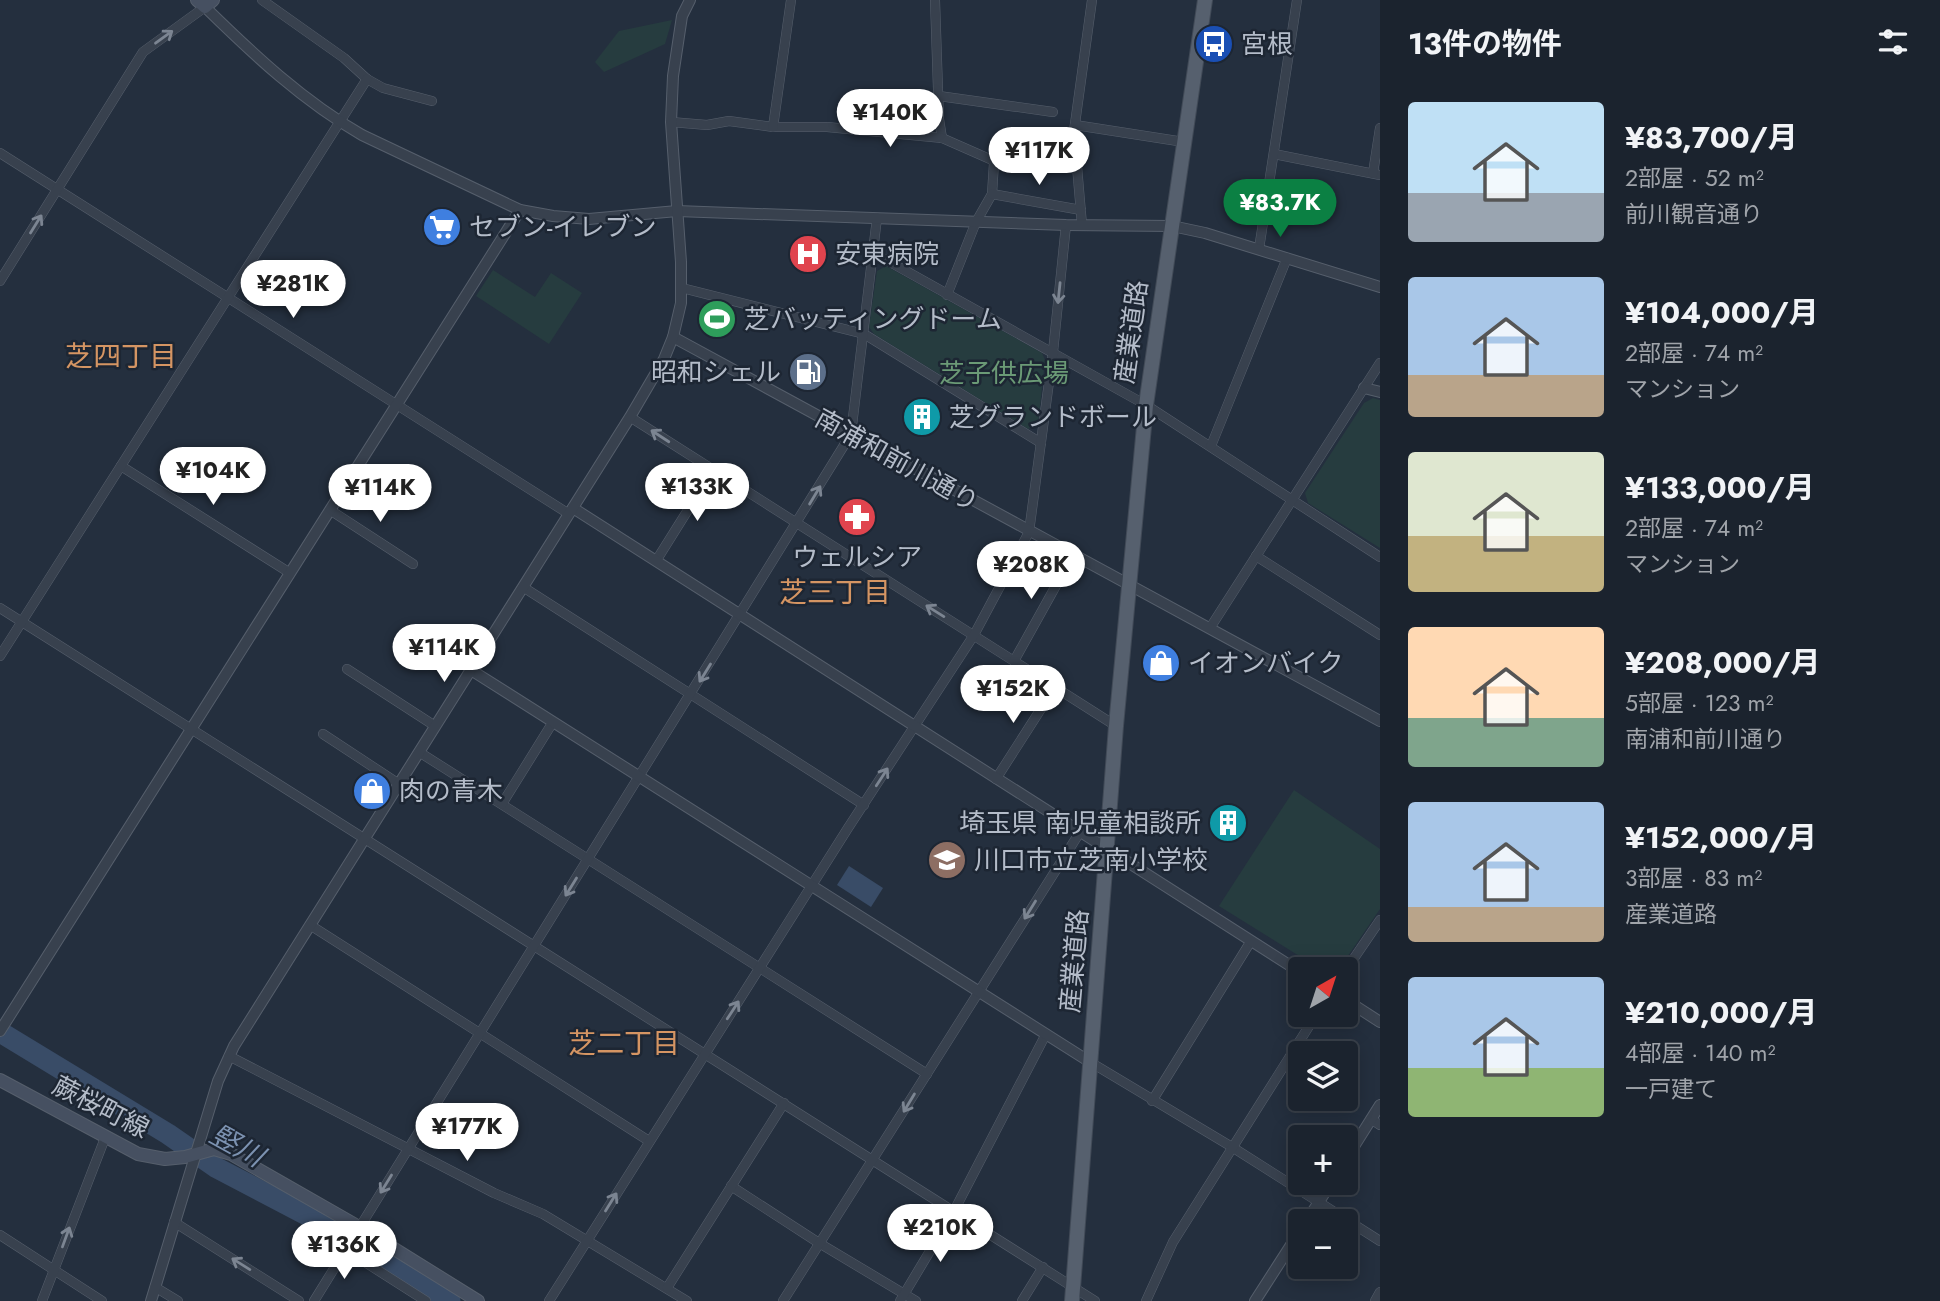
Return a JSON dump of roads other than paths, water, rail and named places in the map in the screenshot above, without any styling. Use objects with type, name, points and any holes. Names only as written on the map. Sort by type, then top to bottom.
[{"type":"main road","name":"産業道路","points":[[1072,1294],[1116,726],[1146,405],[1205,0]]},
{"type":"main road","name":"蕨桜町線","points":[[0,1080],[138,1154],[176,1159],[214,1149],[231,1154],[478,1301]]},
{"type":"street","points":[[262,0],[345,58],[367,79],[383,88],[432,101]]},
{"type":"street","points":[[150,1301],[218,1081],[229,1056],[664,359],[673,337],[682,288],[671,122],[673,76],[682,16],[690,0]]},
{"type":"street","points":[[773,127],[791,0]]},
{"type":"street","points":[[935,0],[942,138]]},
{"type":"street","points":[[1082,225],[1075,124],[1091,0]]},
{"type":"street","points":[[1259,249],[1297,0]]},
{"type":"street","points":[[0,281],[144,52],[205,2],[276,74],[339,122],[520,210],[589,219],[677,211],[1066,225],[1172,226],[1205,233],[1380,287]]},
{"type":"street","points":[[0,656],[367,79]]},
{"type":"street","points":[[939,96],[1053,112]]},
{"type":"street","points":[[671,122],[707,125],[729,121],[773,127],[827,127],[942,138],[994,163],[992,194],[976,222],[947,295]]},
{"type":"street","points":[[1075,124],[1184,142]]},
{"type":"street","points":[[1273,154],[1376,174],[1380,128]]},
{"type":"street","points":[[0,153],[397,404],[656,561],[1288,964]]},
{"type":"street","points":[[992,194],[1082,210]]},
{"type":"street","points":[[1,1029],[520,210]]},
{"type":"street","points":[[314,1301],[851,434],[877,218]]},
{"type":"street","points":[[549,1301],[649,1140],[974,635],[1029,531],[1053,352],[1066,225]]},
{"type":"street","points":[[872,253],[1146,405],[1380,557]]},
{"type":"street","points":[[1211,446],[1287,258]]},
{"type":"street","points":[[682,288],[864,334],[1041,443]]},
{"type":"street","name":"南浦和前川通り","points":[[673,337],[1380,721]]},
{"type":"street","points":[[1210,628],[1380,363]]},
{"type":"street","points":[[1364,388],[1380,392]]},
{"type":"street","points":[[630,417],[1116,726]]},
{"type":"street","points":[[121,466],[290,573]]},
{"type":"street","points":[[656,561],[713,470]]},
{"type":"street","points":[[330,510],[413,564]]},
{"type":"street","points":[[1014,661],[1073,555]]},
{"type":"street","points":[[1256,556],[1380,635]]},
{"type":"street","points":[[523,587],[864,805]]},
{"type":"street","points":[[0,608],[1043,1267],[1072,1294],[1095,1301]]},
{"type":"street","points":[[347,670],[435,726]]},
{"type":"street","points":[[471,670],[1152,1101],[1232,1147],[1380,1241]]},
{"type":"street","points":[[996,779],[1055,687]]},
{"type":"street","points":[[502,804],[553,722]]},
{"type":"street","points":[[323,734],[399,784]]},
{"type":"street","points":[[419,752],[927,1074]]},
{"type":"street","points":[[783,1301],[1080,832]]},
{"type":"street","points":[[1355,957],[1380,920]]},
{"type":"street","points":[[310,925],[649,1140]]},
{"type":"street","points":[[1152,1101],[1251,941]]},
{"type":"street","points":[[1358,1008],[1380,1022]]},
{"type":"street","points":[[1146,1301],[1173,1242],[1308,1027]]},
{"type":"street","points":[[902,1297],[954,1211],[1046,1034]]},
{"type":"street","points":[[229,1056],[494,1193],[543,1214],[687,1301]]},
{"type":"street","points":[[667,1288],[784,1103]]},
{"type":"street","points":[[1358,1144],[1376,1122],[1380,1105]]},
{"type":"street","points":[[41,1301],[105,1138]]},
{"type":"street","points":[[731,1186],[902,1297],[916,1301]]},
{"type":"street","points":[[1314,1209],[1323,1195]]},
{"type":"street","points":[[174,1222],[299,1301]]},
{"type":"street","points":[[0,1235],[103,1301]]},
{"type":"street","points":[[347,1248],[426,1301]]},
{"type":"street","points":[[1255,1301],[1288,1250]]},
{"type":"street","points":[[1022,1301],[1043,1267]]},
{"type":"street","points":[[155,1287],[178,1301]]},
{"type":"street","points":[[1375,1301],[1380,1292]]},
{"type":"water","points":[[849,866],[883,888],[871,907],[837,885]]},
{"type":"waterway","name":"竪川","points":[[0,1032],[168,1134],[217,1168],[320,1222],[450,1301]]},
{"type":"place","name":"宮根","points":[[1214,44]]},
{"type":"place","name":"セブン-イレブン","points":[[442,227]]},
{"type":"place","name":"安東病院","points":[[808,254]]},
{"type":"place","name":"芝バッティングドーム","points":[[717,319]]},
{"type":"place","name":"昭和シェル","points":[[808,372]]},
{"type":"place","name":"芝グランドボール","points":[[922,417]]},
{"type":"place","name":"ウェルシア","points":[[857,517]]},
{"type":"place","name":"イオンバイク","points":[[1161,663]]},
{"type":"place","name":"肉の青木","points":[[372,791]]},
{"type":"place","name":"埼玉県 南児童相談所","points":[[1228,823]]},
{"type":"place","name":"川口市立芝南小学校","points":[[947,860]]},
{"type":"district","name":"芝四丁目","points":[[121,356]]},
{"type":"district","name":"芝三丁目","points":[[835,592]]},
{"type":"district","name":"芝二丁目","points":[[624,1043]]},
{"type":"park label","name":"芝子供広場","points":[[1004,373]]}]
